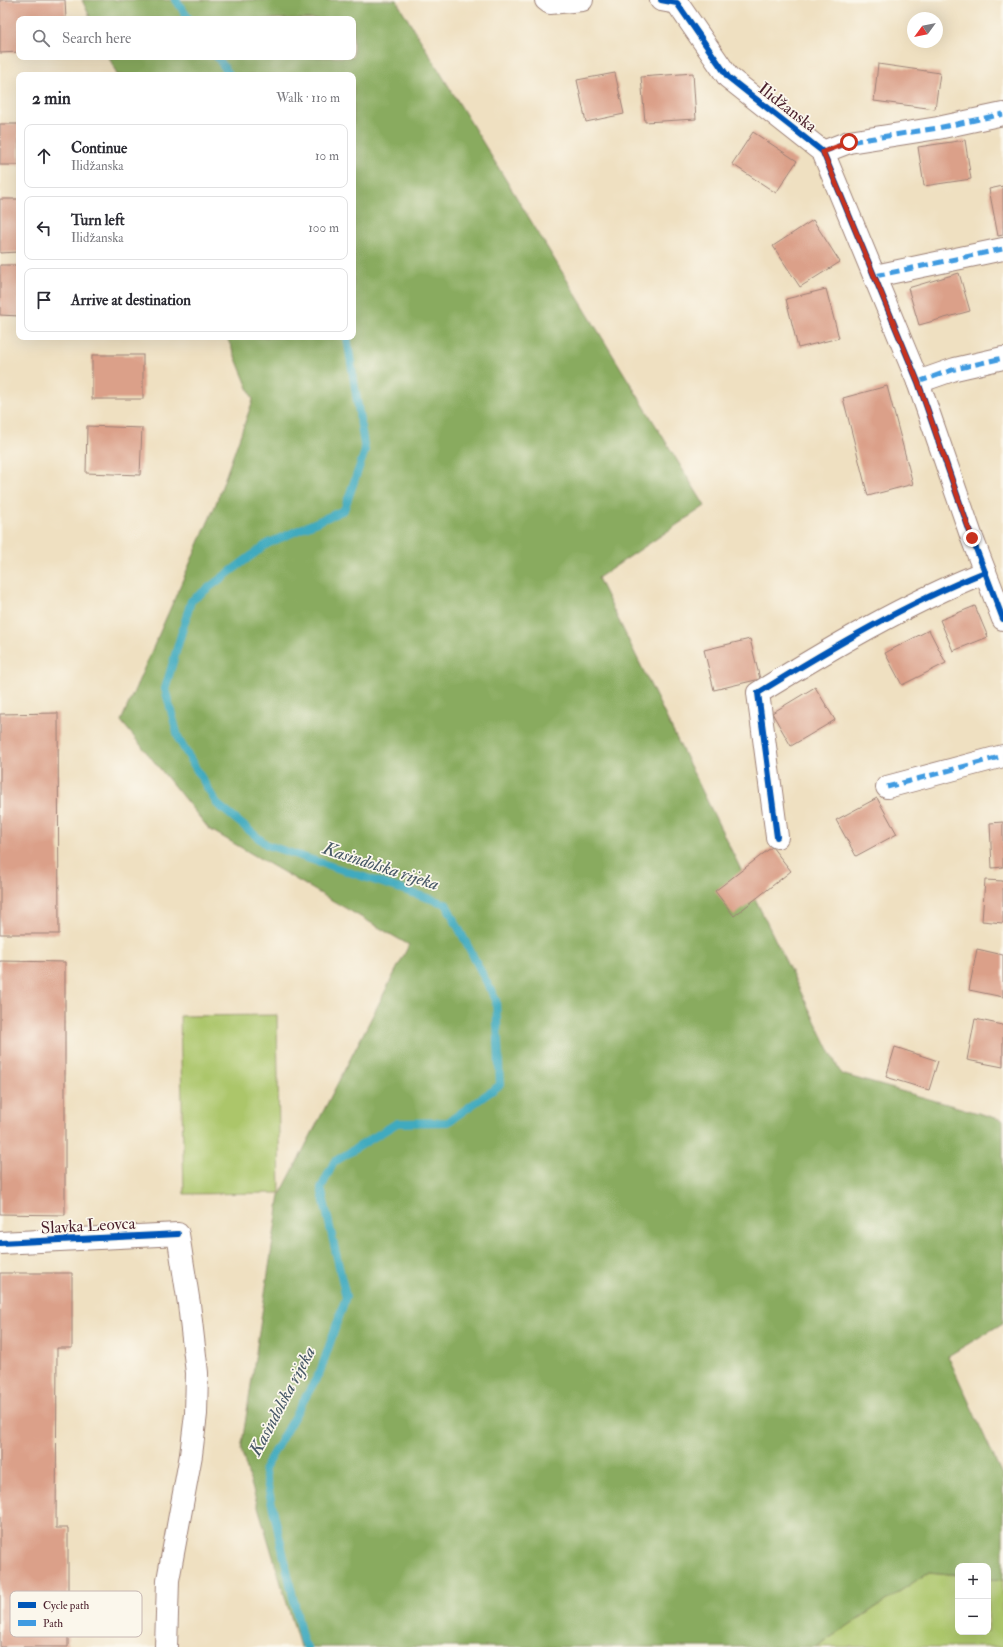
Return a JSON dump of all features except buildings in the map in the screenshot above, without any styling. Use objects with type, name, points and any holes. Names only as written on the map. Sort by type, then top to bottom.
[{"type":"street","points":[[546,0],[550,3],[582,0]]},
{"type":"street","name":"Ilidžanska","points":[[661,0],[677,3],[728,78],[823,152],[918,382],[1003,619]]},
{"type":"street","name":"Ilidžanska","points":[[823,152],[849,142],[938,128],[1003,114]]},
{"type":"street","points":[[875,276],[1003,249]]},
{"type":"street","points":[[918,382],[955,369],[1003,358]]},
{"type":"street","points":[[777,837],[758,693],[836,645],[907,606],[931,594],[985,572]]},
{"type":"street","points":[[887,787],[1003,756]]},
{"type":"street","name":"Slavka Leovca","points":[[0,1243],[178,1234],[190,1304],[197,1373],[196,1414],[191,1455],[168,1580],[166,1647]]},
{"type":"green space","points":[[82,0],[396,0],[705,506],[598,578],[841,1074],[1003,1120],[1003,1323],[948,1356],[1003,1477],[1003,1580],[991,1579],[991,1563],[955,1563],[955,1575],[929,1572],[816,1647],[300,1647],[241,1450],[280,1195],[409,945],[209,829],[121,721],[215,506],[253,400],[228,340],[356,340],[356,72],[116,72],[110,60],[356,60],[356,16],[90,16]]},
{"type":"green space","points":[[277,1015],[280,1193],[184,1194],[180,1016]]},
{"type":"green space","points":[[929,1572],[955,1575],[955,1635],[991,1635],[991,1579],[1003,1580],[1003,1647],[816,1647]]},
{"type":"waterway","name":"Kasindolska rijeka","points":[[176,0],[187,16]]},
{"type":"waterway","name":"Kasindolska rijeka","points":[[219,60],[228,72]]},
{"type":"waterway","name":"Kasindolska rijeka","points":[[307,1647],[303,1641],[264,1469],[320,1372],[346,1297],[321,1188],[334,1162],[397,1123],[448,1122],[500,1085],[496,1000],[446,904],[267,845],[217,804],[179,740],[165,689],[191,601],[267,544],[344,510],[365,451],[347,340]]},
{"type":"marked path","points":[[823,152],[849,142],[938,128],[1003,114]]},
{"type":"marked path","points":[[875,276],[1003,249]]},
{"type":"marked path","points":[[918,382],[955,369],[1003,358]]},
{"type":"marked path","points":[[887,787],[1003,756]]},
{"type":"cycle path","points":[[661,0],[677,3],[728,77],[823,152],[918,382],[972,538],[1003,619]]},
{"type":"cycle path","points":[[777,837],[758,693],[841,643],[897,612],[985,572]]},
{"type":"cycle path","points":[[0,1243],[178,1234]]},
{"type":"route","points":[[849,142],[823,152],[918,382],[972,538]]}]
